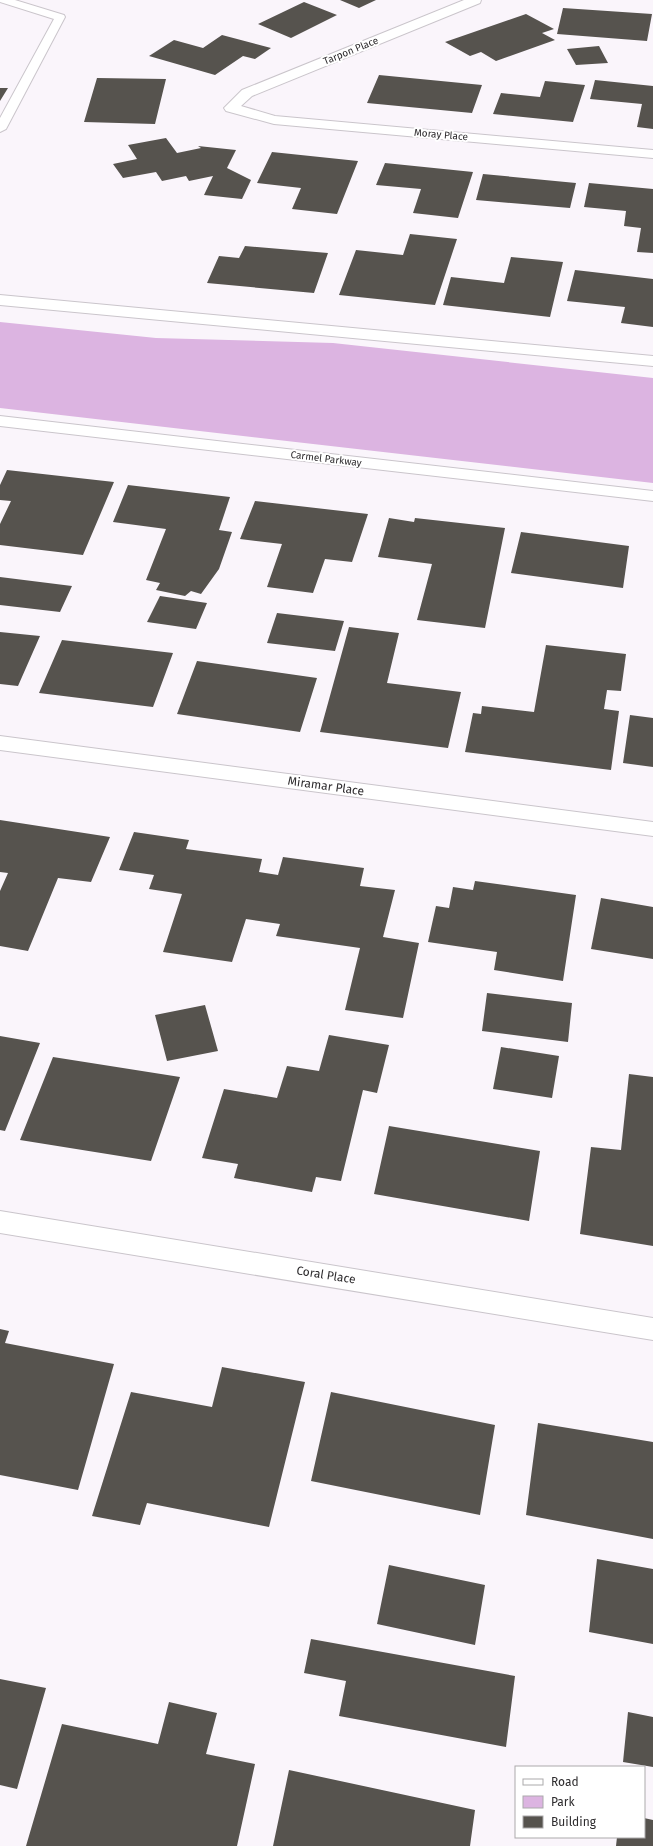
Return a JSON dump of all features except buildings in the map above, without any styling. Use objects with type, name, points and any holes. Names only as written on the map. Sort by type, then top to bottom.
[{"type":"street","name":"Tarpon Place","points":[[231,108],[247,93],[475,0]]},
{"type":"street","name":"Moray Place","points":[[231,108],[274,120],[653,154]]},
{"type":"street","points":[[0,300],[653,361]]},
{"type":"street","name":"Carmel Parkway","points":[[0,421],[653,496]]},
{"type":"street","name":"Miramar Place","points":[[0,743],[653,829]]},
{"type":"street","name":"Coral Place","points":[[0,1222],[653,1329]]},
{"type":"lane","points":[[0,129],[60,17],[4,0]]},
{"type":"green space","points":[[0,322],[156,338],[333,343],[653,378],[653,483],[0,408]]}]
